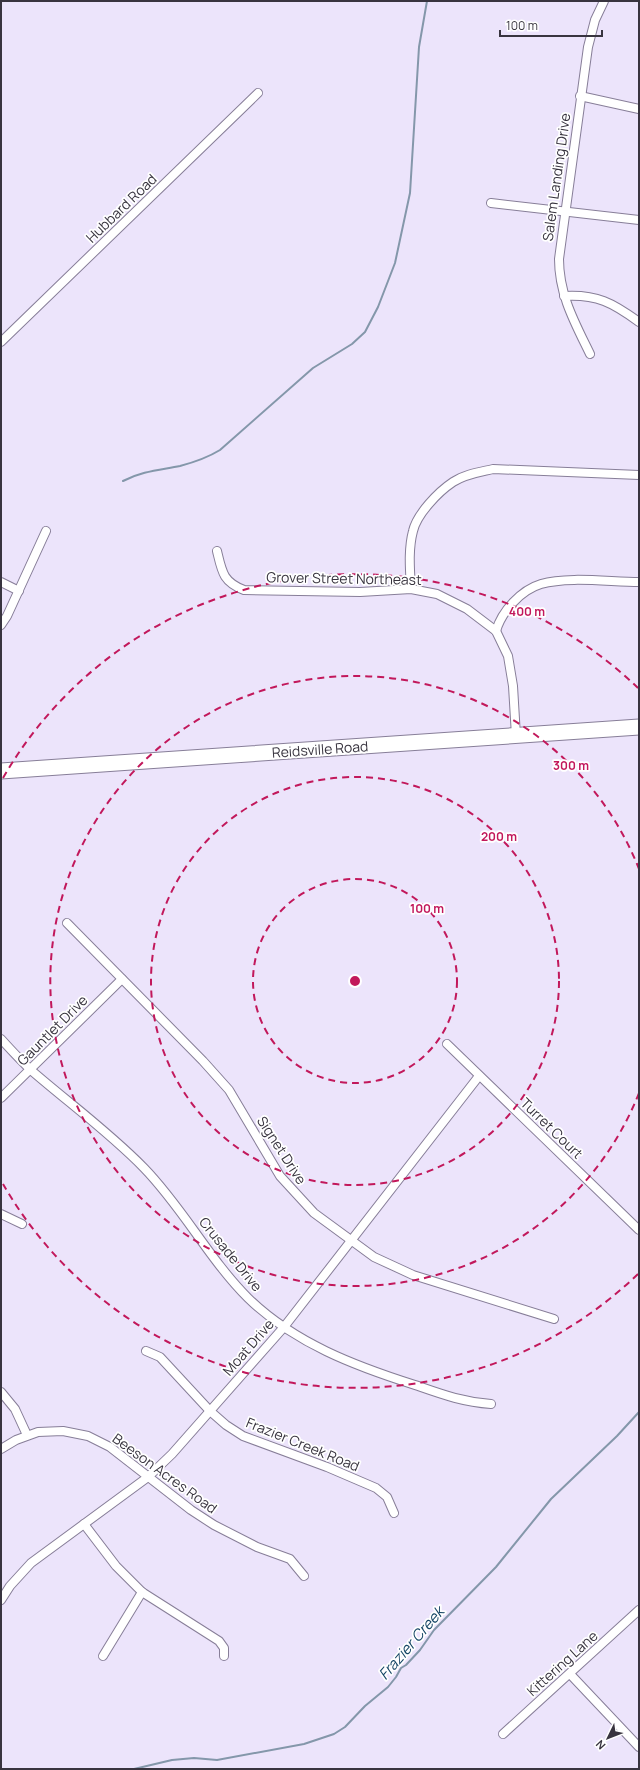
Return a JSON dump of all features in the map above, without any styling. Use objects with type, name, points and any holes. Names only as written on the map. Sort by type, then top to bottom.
[{"type":"highway","name":"Reidsville Road","points":[[1,771],[639,727]]},
{"type":"street","name":"Salem Landing Drive","points":[[590,354],[568,310],[559,271],[559,259],[580,96],[590,35],[604,1]]},
{"type":"street","name":"Hubbard Road","points":[[1,342],[258,93]]},
{"type":"street","points":[[580,96],[639,109]]},
{"type":"street","points":[[491,204],[639,220]]},
{"type":"street","points":[[564,296],[584,296],[615,304],[639,322]]},
{"type":"street","points":[[411,589],[411,542],[413,530],[422,512],[453,482],[471,473],[494,469],[639,475]]},
{"type":"street","points":[[1,625],[19,591],[46,531]]},
{"type":"street","name":"Grover Street Northeast","points":[[217,551],[223,573],[231,585],[244,590],[360,592],[411,589],[437,594],[467,609],[496,631],[508,656],[513,686],[516,736]]},
{"type":"street","points":[[496,631],[500,618],[525,592],[541,584],[571,581],[639,582]]},
{"type":"street","points":[[1,582],[19,591]]},
{"type":"street","name":"Signet Drive","points":[[67,923],[204,1061],[228,1090],[280,1176],[314,1213],[374,1257],[413,1276],[554,1319]]},
{"type":"street","name":"Gauntlet Drive","points":[[1,1098],[122,979]]},
{"type":"street","name":"Crusade Drive","points":[[1,1039],[30,1069],[143,1167],[164,1190],[228,1275],[249,1299],[284,1327],[325,1352],[381,1374],[468,1402],[491,1404]]},
{"type":"street","name":"Turret Court","points":[[447,1044],[639,1230]]},
{"type":"street","name":"Moat Drive","points":[[1,1600],[20,1574],[31,1563],[148,1477],[210,1411],[284,1327],[350,1240],[479,1076]]},
{"type":"street","points":[[1,1214],[22,1224]]},
{"type":"street","name":"Frazier Creek Road","points":[[146,1352],[160,1357],[210,1411],[226,1425],[243,1436],[327,1467],[376,1488],[387,1497],[394,1513]]},
{"type":"street","points":[[1,1392],[15,1409],[27,1435]]},
{"type":"street","name":"Beeson Acres Road","points":[[1,1449],[27,1435],[44,1432],[63,1431],[88,1436],[110,1447],[148,1477],[214,1525],[257,1547],[290,1559],[304,1576]]},
{"type":"street","points":[[84,1524],[120,1570],[142,1592],[219,1641],[224,1648],[224,1656]]},
{"type":"street","points":[[103,1656],[142,1592]]},
{"type":"street","name":"Kittering Lane","points":[[503,1734],[639,1610]]},
{"type":"street","points":[[570,1674],[639,1747]]},
{"type":"waterway","points":[[123,481],[144,473],[191,463],[206,458],[220,450],[313,368],[352,344],[365,332],[378,307],[395,263],[410,193],[419,47],[427,1]]},
{"type":"waterway","name":"Frazier Creek","points":[[134,1769],[172,1760],[194,1758],[217,1760],[304,1744],[334,1734],[345,1727],[365,1706],[388,1687],[401,1668],[406,1665],[420,1650],[434,1630],[496,1567],[551,1499],[617,1436],[639,1412]]}]
